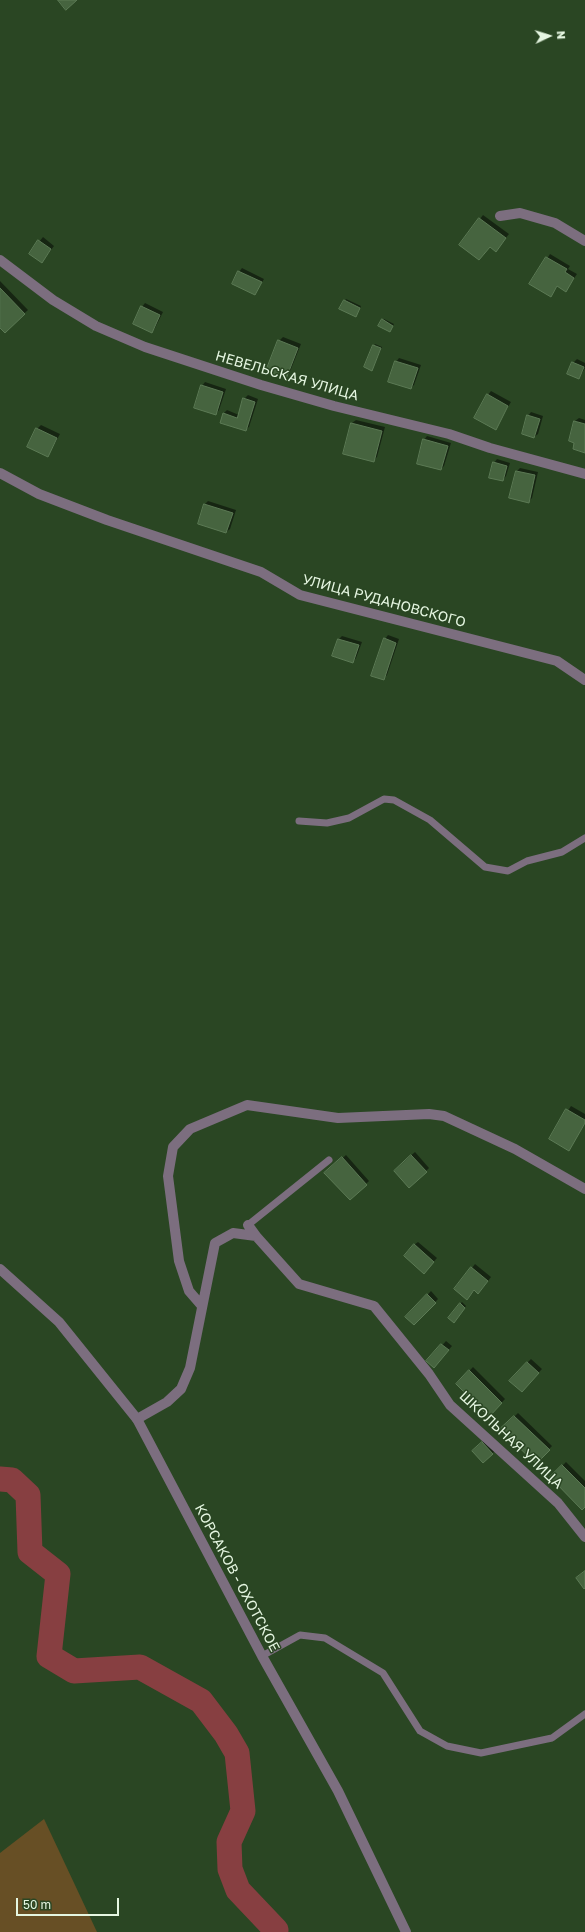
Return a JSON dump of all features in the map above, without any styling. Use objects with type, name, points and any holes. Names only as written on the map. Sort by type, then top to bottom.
[{"type":"street","points":[[500,216],[520,212],[555,223],[585,241]]},
{"type":"street","name":"НЕВЕЛЬСКАЯ УЛИЦА","points":[[0,260],[53,300],[96,326],[145,347],[261,385],[334,406],[450,434],[490,448],[585,474]]},
{"type":"street","name":"УЛИЦА РУДАНОВСКОГО","points":[[0,473],[39,494],[107,520],[262,572],[300,596],[557,661],[585,680]]},
{"type":"street","points":[[202,1306],[189,1291],[179,1261],[168,1176],[173,1147],[190,1129],[247,1105],[338,1118],[429,1114],[444,1116],[515,1149],[585,1190]]},
{"type":"street","name":"ШКОЛЬНАЯ УЛИЦА","points":[[248,1225],[299,1284],[374,1306],[429,1374],[450,1405],[558,1503],[585,1536]]},
{"type":"street","points":[[137,1419],[167,1402],[181,1389],[190,1368],[215,1243],[233,1233],[256,1236]]},
{"type":"street","name":"КОРСАКОВ - ОХОТСКОЕ","points":[[0,1269],[59,1322],[137,1419],[262,1656],[338,1791],[406,1932]]},
{"type":"lane","points":[[299,821],[327,823],[349,818],[384,799],[394,800],[430,820],[486,867],[508,871],[527,861],[562,852],[585,838]]},
{"type":"lane","points":[[248,1225],[329,1160]]},
{"type":"lane","points":[[262,1656],[300,1635],[325,1638],[383,1673],[420,1731],[447,1746],[481,1753],[552,1738],[585,1714]]},
{"type":"shaded area","points":[[44,1819],[97,1932],[0,1932],[0,1853]]},
{"type":"building","points":[[58,0],[77,0],[66,10]]},
{"type":"building","points":[[479,218],[506,238],[496,252],[490,247],[479,260],[459,245]]},
{"type":"building","points":[[38,240],[51,249],[42,263],[29,254]]},
{"type":"building","points":[[546,257],[567,269],[565,272],[574,278],[566,292],[557,286],[551,297],[529,284]]},
{"type":"building","points":[[238,271],[262,282],[255,295],[232,284]]},
{"type":"building","points":[[0,288],[25,314],[5,333],[0,328]]},
{"type":"building","points":[[344,300],[360,308],[356,317],[339,309]]},
{"type":"building","points":[[141,306],[160,315],[152,333],[133,324]]},
{"type":"building","points":[[382,319],[393,326],[390,332],[378,326]]},
{"type":"building","points":[[278,340],[298,348],[286,379],[266,371]]},
{"type":"building","points":[[373,345],[381,348],[372,371],[364,367]]},
{"type":"building","points":[[395,361],[418,368],[411,389],[388,382]]},
{"type":"building","points":[[572,362],[584,367],[579,379],[567,374]]},
{"type":"building","points":[[201,385],[223,392],[216,415],[194,408]]},
{"type":"building","points":[[487,394],[508,406],[496,430],[474,418]]},
{"type":"building","points":[[243,398],[255,402],[246,431],[220,423],[223,413],[237,418]]},
{"type":"building","points":[[527,415],[540,419],[534,438],[522,434]]},
{"type":"building","points":[[574,421],[585,424],[585,453],[573,449],[574,443],[569,441]]},
{"type":"building","points":[[351,423],[382,431],[374,462],[343,454]]},
{"type":"building","points":[[36,428],[57,438],[48,457],[27,447]]},
{"type":"building","points":[[423,439],[448,446],[441,470],[417,464]]},
{"type":"building","points":[[493,462],[507,466],[503,481],[489,478]]},
{"type":"building","points":[[516,471],[535,475],[529,503],[509,498]]},
{"type":"building","points":[[204,504],[233,513],[226,533],[198,524]]},
{"type":"building","points":[[384,638],[396,643],[384,680],[371,676]]},
{"type":"building","points":[[338,639],[359,645],[353,663],[332,656]]},
{"type":"building","points":[[566,1109],[585,1120],[585,1123],[569,1151],[549,1139]]},
{"type":"building","points":[[411,1155],[427,1172],[409,1188],[394,1171]]},
{"type":"building","points":[[342,1157],[367,1185],[350,1200],[324,1173]]},
{"type":"building","points":[[414,1244],[434,1262],[424,1274],[404,1256]]},
{"type":"building","points":[[471,1267],[488,1281],[478,1294],[474,1290],[467,1300],[454,1289]]},
{"type":"building","points":[[427,1294],[436,1303],[414,1325],[405,1317]]},
{"type":"building","points":[[460,1303],[465,1308],[454,1323],[448,1318]]},
{"type":"building","points":[[441,1344],[449,1350],[434,1368],[426,1361]]},
{"type":"building","points":[[527,1362],[539,1373],[522,1392],[509,1381]]},
{"type":"building","points":[[469,1370],[502,1403],[489,1417],[456,1384]]},
{"type":"building","points":[[514,1416],[550,1450],[536,1464],[500,1429]]},
{"type":"building","points":[[482,1442],[493,1454],[483,1463],[472,1451]]},
{"type":"building","points":[[562,1465],[585,1488],[585,1507],[582,1510],[550,1477]]},
{"type":"building","points":[[585,1571],[585,1588],[584,1589],[576,1578]]},
{"type":"waterway","points":[[0,1479],[12,1480],[28,1495],[30,1552],[58,1574],[49,1656],[74,1671],[140,1667],[201,1701],[226,1734],[237,1753],[243,1811],[229,1842],[230,1869],[238,1890],[276,1930],[275,1932]]}]
